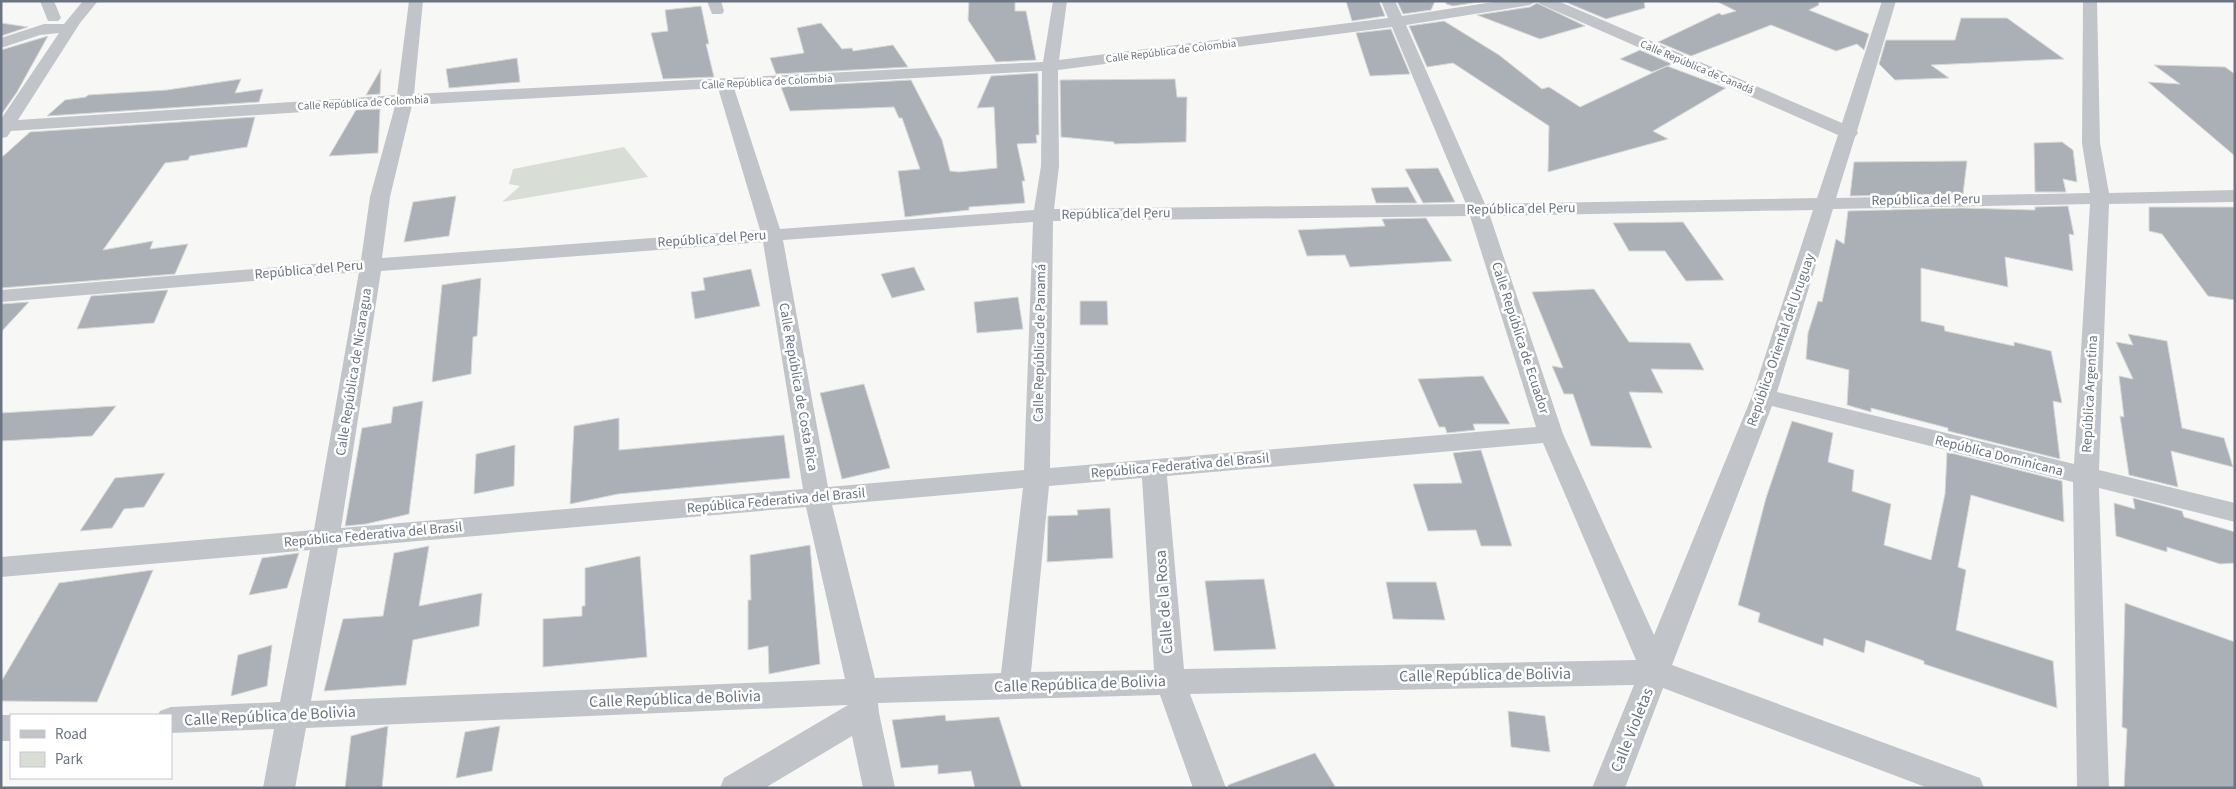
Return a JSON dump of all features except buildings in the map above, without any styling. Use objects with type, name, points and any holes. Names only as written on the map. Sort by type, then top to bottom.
[{"type":"street","points":[[47,1],[53,18]]},
{"type":"street","points":[[3,128],[68,30],[91,1]]},
{"type":"street","name":"Calle República de Nicaragua","points":[[279,788],[326,539],[371,265],[380,197],[406,100],[416,1]]},
{"type":"street","name":"Calle República de Panamá","points":[[1015,685],[1037,478],[1043,215],[1050,166],[1050,66],[1060,1]]},
{"type":"street","name":"Calle República de Colombia","points":[[3,128],[406,100],[1050,66],[1392,11],[1530,1]]},
{"type":"street","name":"Calle República de Canadá","points":[[1545,1],[1849,133]]},
{"type":"street","name":"República Oriental del Uruguay","points":[[1656,672],[1764,396],[1849,133],[1889,1]]},
{"type":"street","name":"República Argentina","points":[[2090,1],[2091,143],[2100,197],[2086,477],[2093,788]]},
{"type":"street","name":"Calle República de Ecuador","points":[[1392,11],[1478,210],[1551,434],[1656,672]]},
{"type":"street","points":[[29,33],[53,18],[63,21],[78,16]]},
{"type":"street","points":[[1,43],[29,33],[56,28],[68,30]]},
{"type":"street","name":"Calle República de Costa Rica","points":[[725,84],[772,235],[817,497],[863,703],[879,788]]},
{"type":"street","name":"República del Peru","points":[[1,296],[371,265],[1043,215],[1478,210],[1827,202],[2235,196]]},
{"type":"street","name":"República Dominicana","points":[[1764,396],[2235,514]]},
{"type":"street","name":"República Federativa del Brasil","points":[[1,567],[1551,434]]},
{"type":"street","name":"Calle de la Rosa","points":[[1154,468],[1170,681],[1210,788]]},
{"type":"street","name":"Calle República de Bolivia","points":[[172,720],[294,714],[863,703],[1015,685],[1656,672],[1968,788]]},
{"type":"street","name":"Calle Violetas","points":[[1608,788],[1656,672]]},
{"type":"street","points":[[736,788],[863,703]]},
{"type":"green space","points":[[624,147],[648,177],[502,202],[520,186],[509,184],[513,169]]}]
